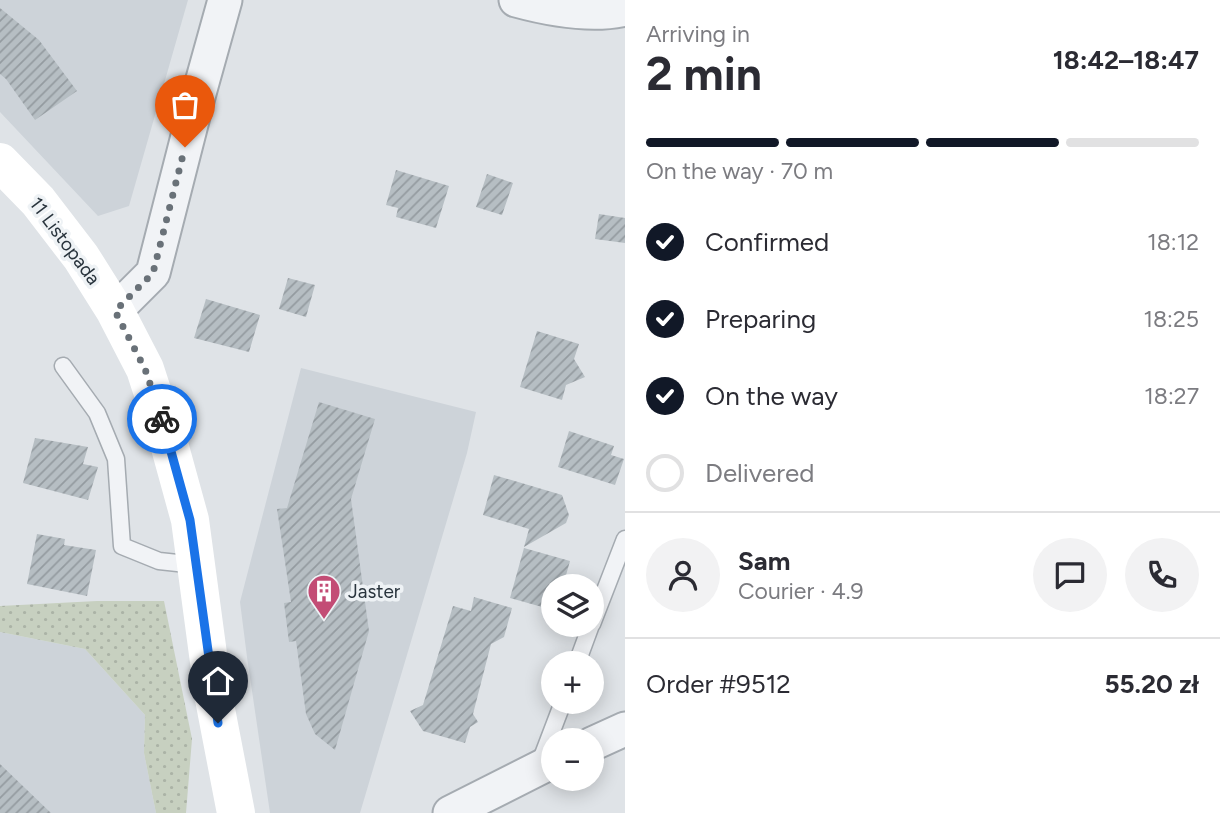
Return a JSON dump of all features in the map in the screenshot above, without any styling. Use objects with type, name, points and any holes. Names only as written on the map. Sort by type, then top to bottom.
[{"type":"main road","name":"11 Listopada","points":[[0,162],[38,201],[81,257],[115,311],[145,369],[169,440],[190,520],[214,699],[236,813]]},
{"type":"street","points":[[115,311],[153,273],[225,0]]},
{"type":"street","points":[[530,2],[576,11],[614,12],[625,9]]},
{"type":"street","points":[[604,739],[625,729]]},
{"type":"street","points":[[450,813],[541,767]]},
{"type":"lane","points":[[63,366],[97,413],[116,458],[122,546],[159,561],[196,565]]},
{"type":"lane","points":[[604,592],[625,539]]},
{"type":"shaded area","points":[[0,0],[188,0],[129,206],[98,216],[0,112]]},
{"type":"shaded area","points":[[301,368],[476,412],[467,453],[360,813],[270,813],[247,657],[240,602]]},
{"type":"shaded area","points":[[0,632],[85,649],[145,715],[144,753],[156,813],[0,813]]},
{"type":"green space","points":[[164,601],[192,739],[186,813],[156,813],[144,753],[145,715],[85,649],[0,632],[0,606]]},
{"type":"building","points":[[0,8],[39,40],[77,91],[35,120],[0,74]]},
{"type":"building","points":[[396,170],[449,186],[436,228],[396,217],[398,208],[386,205]]},
{"type":"building","points":[[487,174],[513,183],[502,215],[476,207]]},
{"type":"building","points":[[599,214],[625,218],[625,243],[595,239]]},
{"type":"building","points":[[288,278],[315,285],[306,317],[279,309]]},
{"type":"building","points":[[206,299],[260,315],[249,352],[194,338]]},
{"type":"building","points":[[537,331],[579,344],[574,359],[585,377],[566,385],[562,400],[520,387]]},
{"type":"building","name":"Jaster","points":[[319,402],[375,419],[351,499],[369,631],[335,750],[315,734],[306,714],[296,641],[289,642],[284,603],[291,602],[277,509],[287,508]]},
{"type":"building","points":[[569,431],[614,446],[611,455],[624,459],[615,485],[558,467]]},
{"type":"building","points":[[35,438],[88,447],[83,464],[98,467],[88,500],[23,483]]},
{"type":"building","points":[[494,475],[562,495],[569,515],[566,523],[524,547],[529,529],[483,515]]},
{"type":"building","points":[[37,534],[65,539],[64,545],[96,550],[87,596],[27,584]]},
{"type":"building","points":[[524,548],[570,561],[566,574],[541,574],[541,607],[510,598]]},
{"type":"building","points":[[474,597],[512,608],[504,637],[491,644],[473,714],[478,722],[470,727],[465,743],[423,731],[410,711],[423,705],[453,606],[471,611]]},
{"type":"building","points":[[0,764],[51,813],[0,813]]},
{"type":"way so far","points":[[162,419],[145,369],[115,311],[153,273],[185,147]]},
{"type":"place","name":"Jaster","points":[[324,621]]},
{"type":"route","points":[[162,419],[190,520],[218,723]]}]
